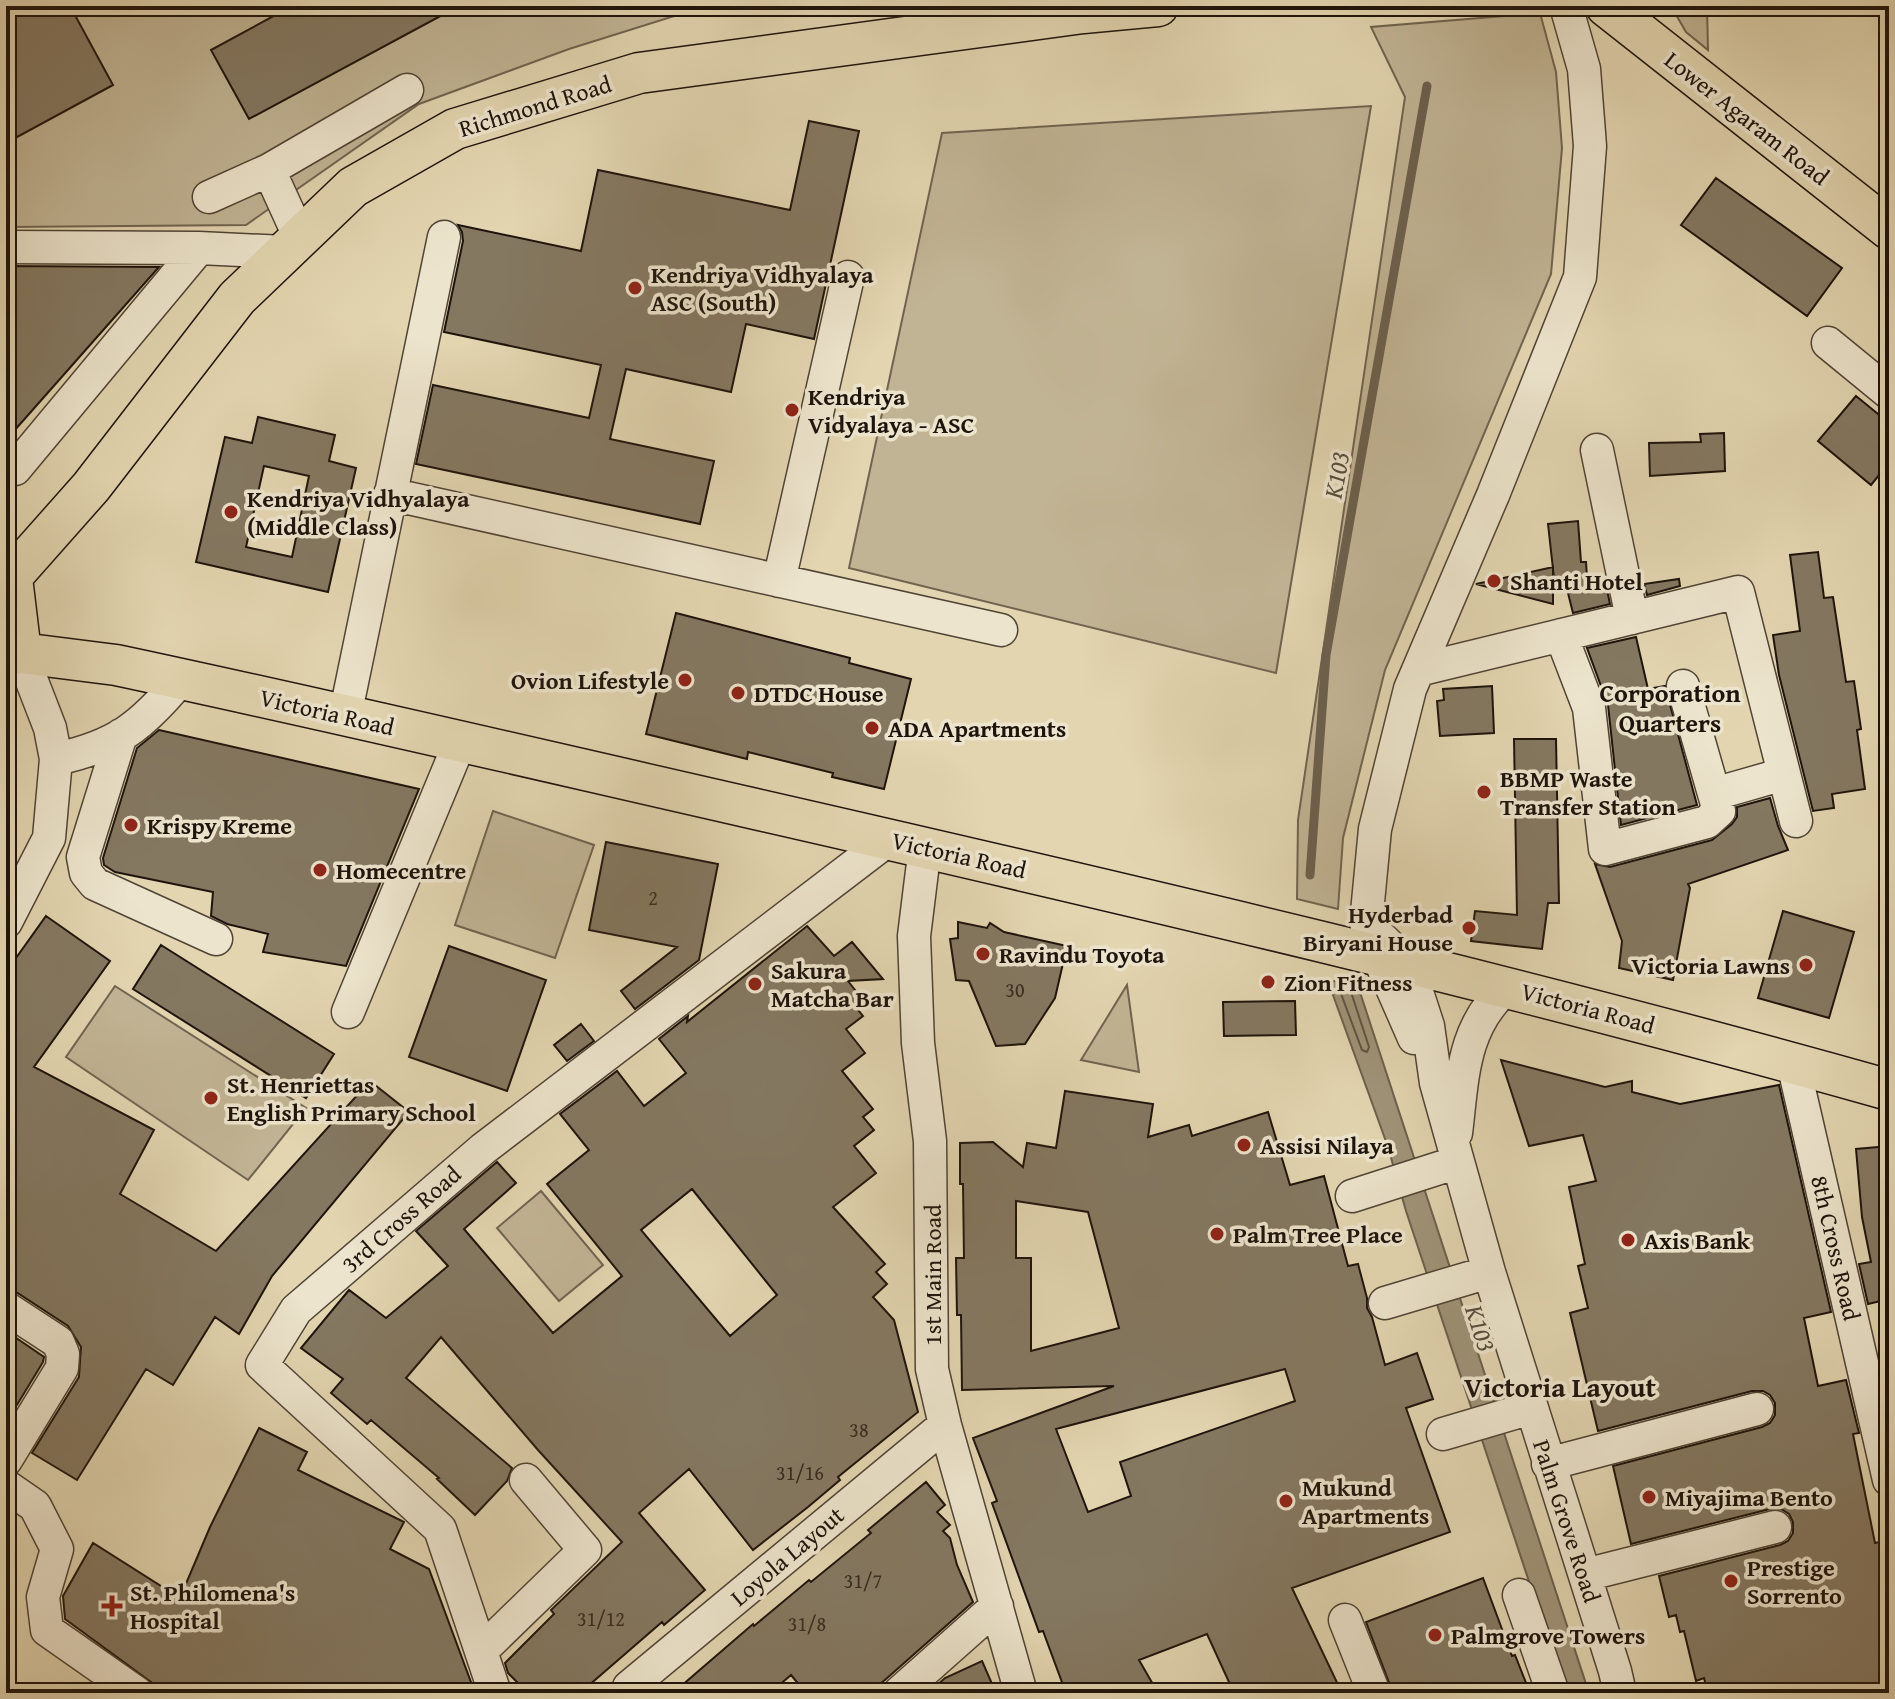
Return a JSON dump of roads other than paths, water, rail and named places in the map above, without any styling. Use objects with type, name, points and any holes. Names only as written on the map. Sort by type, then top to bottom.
[{"type":"main road","name":"Richmond Road","points":[[8,574],[91,487],[237,298],[353,187],[455,129],[639,73],[1083,13],[1158,6]]},
{"type":"main road","name":"Lower Agaram Road","points":[[1606,6],[1889,229]]},
{"type":"main road","points":[[8,574],[13,655]]},
{"type":"main road","name":"Victoria Road","points":[[13,655],[116,665],[1378,949],[1889,1090]]},
{"type":"street","points":[[1378,949],[1375,829],[1410,689],[1493,495],[1580,277],[1590,146],[1584,69],[1566,6]]},
{"type":"street","points":[[209,197],[269,170],[407,90]]},
{"type":"street","points":[[6,247],[293,245],[269,170]]},
{"type":"street","points":[[345,716],[444,237]]},
{"type":"street","points":[[15,469],[199,248]]},
{"type":"street","points":[[779,581],[848,277]]},
{"type":"street","points":[[1828,343],[1889,393]]},
{"type":"street","points":[[1597,450],[1632,618]]},
{"type":"street","points":[[390,494],[1001,630]]},
{"type":"street","points":[[1418,670],[1738,592],[1796,821]]},
{"type":"street","points":[[1561,635],[1589,708],[1605,849],[1707,822],[1719,811],[1683,686]]},
{"type":"street","points":[[6,922],[49,838],[56,759],[50,728],[13,655]]},
{"type":"street","points":[[56,759],[90,752],[121,735],[151,715],[181,679]]},
{"type":"street","points":[[121,735],[83,857],[86,873],[95,884],[216,939]]},
{"type":"street","points":[[348,1012],[460,742]]},
{"type":"street","points":[[1714,794],[1784,774]]},
{"type":"street","name":"1st Main Road","points":[[907,843],[918,1043],[930,1141],[932,1369],[1021,1693]]},
{"type":"street","name":"3rd Cross Road","points":[[495,1693],[440,1529],[262,1365],[296,1310],[483,1149],[907,843]]},
{"type":"street","name":"Palm Grove Road","points":[[1378,949],[1428,1026],[1448,1160],[1474,1276],[1518,1412],[1548,1464],[1623,1686]]},
{"type":"street","points":[[1366,1191],[1448,1160],[1469,1042],[1485,1010],[1508,986]]},
{"type":"street","name":"8th Cross Road","points":[[1793,1063],[1889,1480]]},
{"type":"street","points":[[1385,1303],[1474,1276]]},
{"type":"street","points":[[6,1308],[58,1342],[63,1354],[62,1368],[6,1460]]},
{"type":"street","points":[[1548,1464],[1757,1409]]},
{"type":"street","points":[[1456,1430],[1518,1412]]},
{"type":"street","name":"Loyola Layout","points":[[629,1687],[945,1425]]},
{"type":"street","points":[[481,1651],[585,1550],[526,1480]]},
{"type":"street","points":[[6,1486],[35,1506],[57,1549],[43,1597],[47,1630],[137,1693]]},
{"type":"street","points":[[1585,1575],[1775,1527]]},
{"type":"street","points":[[1519,1595],[1553,1693]]},
{"type":"street","points":[[899,1693],[997,1606]]},
{"type":"street","points":[[1345,1620],[1374,1693]]},
{"type":"water","points":[[1343,976],[1356,980],[1589,1693],[1566,1693],[1406,1211],[1388,1147],[1329,984]]},
{"type":"waterway","name":"K103","points":[[1310,875],[1326,655],[1427,86]]},
{"type":"place","name":"Kendriya Vidhyalaya ASC (South)","points":[[635,288]]},
{"type":"place","name":"Kendriya Vidyalaya - ASC","points":[[792,410]]},
{"type":"place","name":"Kendriya Vidhyalaya (Middle Class)","points":[[231,512]]},
{"type":"place","name":"Shanti Hotel","points":[[1494,581]]},
{"type":"place","name":"Ovion Lifestyle","points":[[685,680]]},
{"type":"place","name":"DTDC House","points":[[738,693]]},
{"type":"place","name":"ADA Apartments","points":[[872,728]]},
{"type":"place","name":"BBMP Waste Transfer Station","points":[[1484,792]]},
{"type":"place","name":"Krispy Kreme","points":[[131,825]]},
{"type":"place","name":"Homecentre","points":[[320,870]]},
{"type":"place","name":"Hyderbad Biryani House","points":[[1469,928]]},
{"type":"place","name":"Ravindu Toyota","points":[[983,954]]},
{"type":"place","name":"Victoria Lawns","points":[[1806,965]]},
{"type":"place","name":"Zion Fitness","points":[[1268,982]]},
{"type":"place","name":"Sakura Matcha Bar","points":[[755,984]]},
{"type":"place","name":"St. Henriettas English Primary School","points":[[211,1098]]},
{"type":"place","name":"Assisi Nilaya","points":[[1244,1145]]},
{"type":"place","name":"Palm Tree Place","points":[[1217,1234]]},
{"type":"place","name":"Axis Bank","points":[[1628,1240]]},
{"type":"place","name":"Miyajima Bento","points":[[1649,1497]]},
{"type":"place","name":"Mukund Apartments","points":[[1286,1501]]},
{"type":"place","name":"Prestige Sorrento","points":[[1731,1581]]},
{"type":"place","name":"St. Philomena's Hospital","points":[[112,1606]]},
{"type":"place","name":"Palmgrove Towers","points":[[1435,1635]]},
{"type":"district","name":"Corporation Quarters","points":[[1670,707]]},
{"type":"district","name":"Victoria Layout","points":[[1560,1386]]}]
